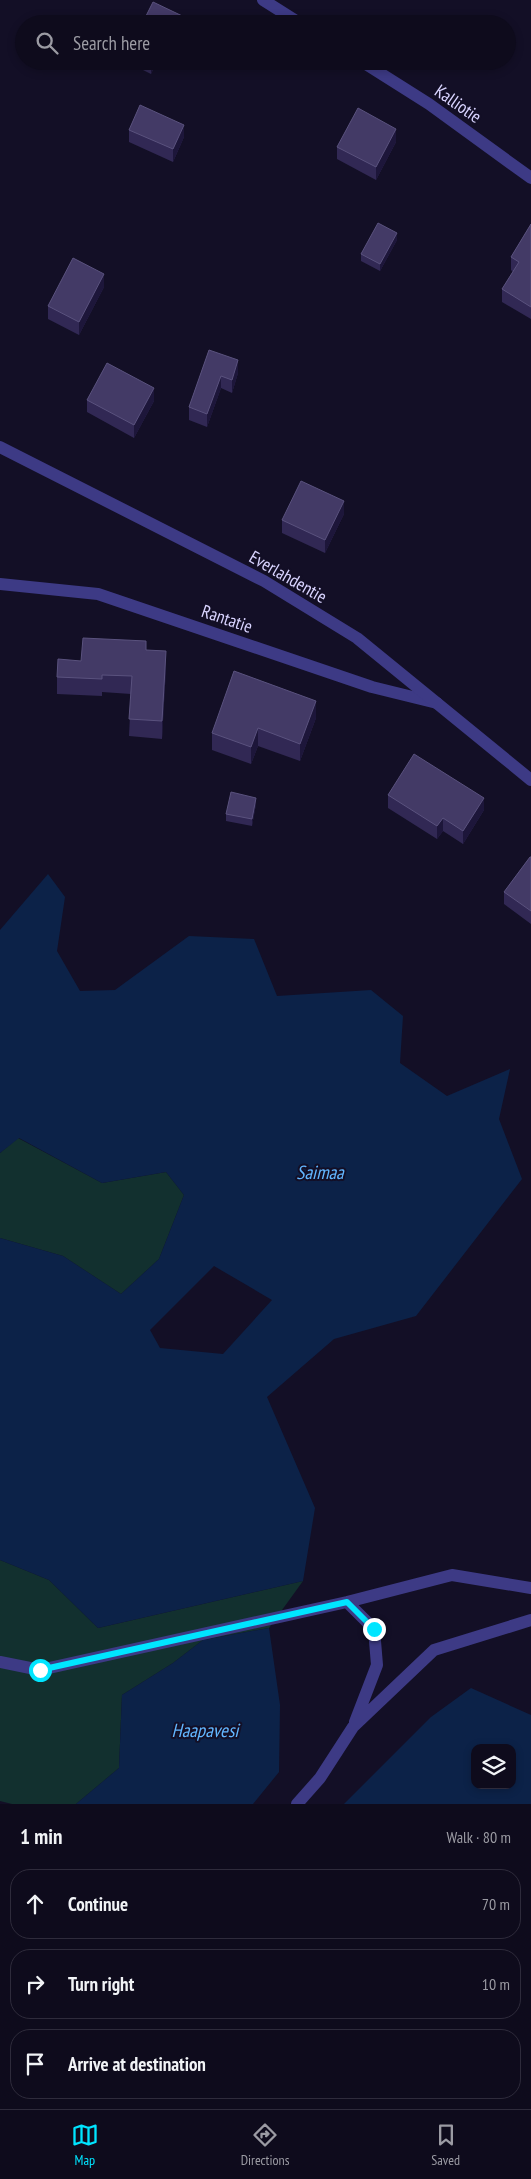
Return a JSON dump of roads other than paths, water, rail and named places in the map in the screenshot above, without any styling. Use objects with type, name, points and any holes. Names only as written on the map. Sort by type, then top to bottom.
[{"type":"street","points":[[263,0],[287,15]]},
{"type":"street","name":"Kalliotie","points":[[375,70],[429,104],[531,178]]},
{"type":"street","name":"Everlahdentie","points":[[0,447],[264,580],[357,638],[531,780]]},
{"type":"street","name":"Rantatie","points":[[0,584],[98,594],[372,687],[440,704]]},
{"type":"street","points":[[0,1662],[40,1670],[347,1602],[452,1575],[531,1588]]},
{"type":"street","points":[[297,1804],[320,1778],[353,1727],[377,1665],[374,1629],[347,1602]]},
{"type":"street","points":[[353,1727],[434,1650],[531,1620]]},
{"type":"water","name":"Saimaa","points":[[48,874],[65,897],[57,951],[80,991],[115,990],[189,936],[254,939],[277,996],[371,990],[403,1016],[400,1063],[447,1096],[510,1069],[499,1119],[522,1179],[416,1316],[334,1339],[267,1397],[315,1508],[303,1581],[98,1628],[49,1580],[0,1560],[0,1238],[63,1256],[121,1294],[159,1259],[184,1195],[166,1172],[102,1183],[19,1138],[0,1153],[0,930]],"holes":[[[214,1266],[272,1300],[223,1354],[160,1348],[150,1330]]]},
{"type":"water","name":"Haapavesi","points":[[269,1628],[280,1705],[279,1772],[253,1804],[76,1804],[119,1768],[122,1695],[173,1663],[203,1640]]},
{"type":"water","points":[[471,1688],[531,1715],[531,1804],[344,1804],[431,1717]]}]
